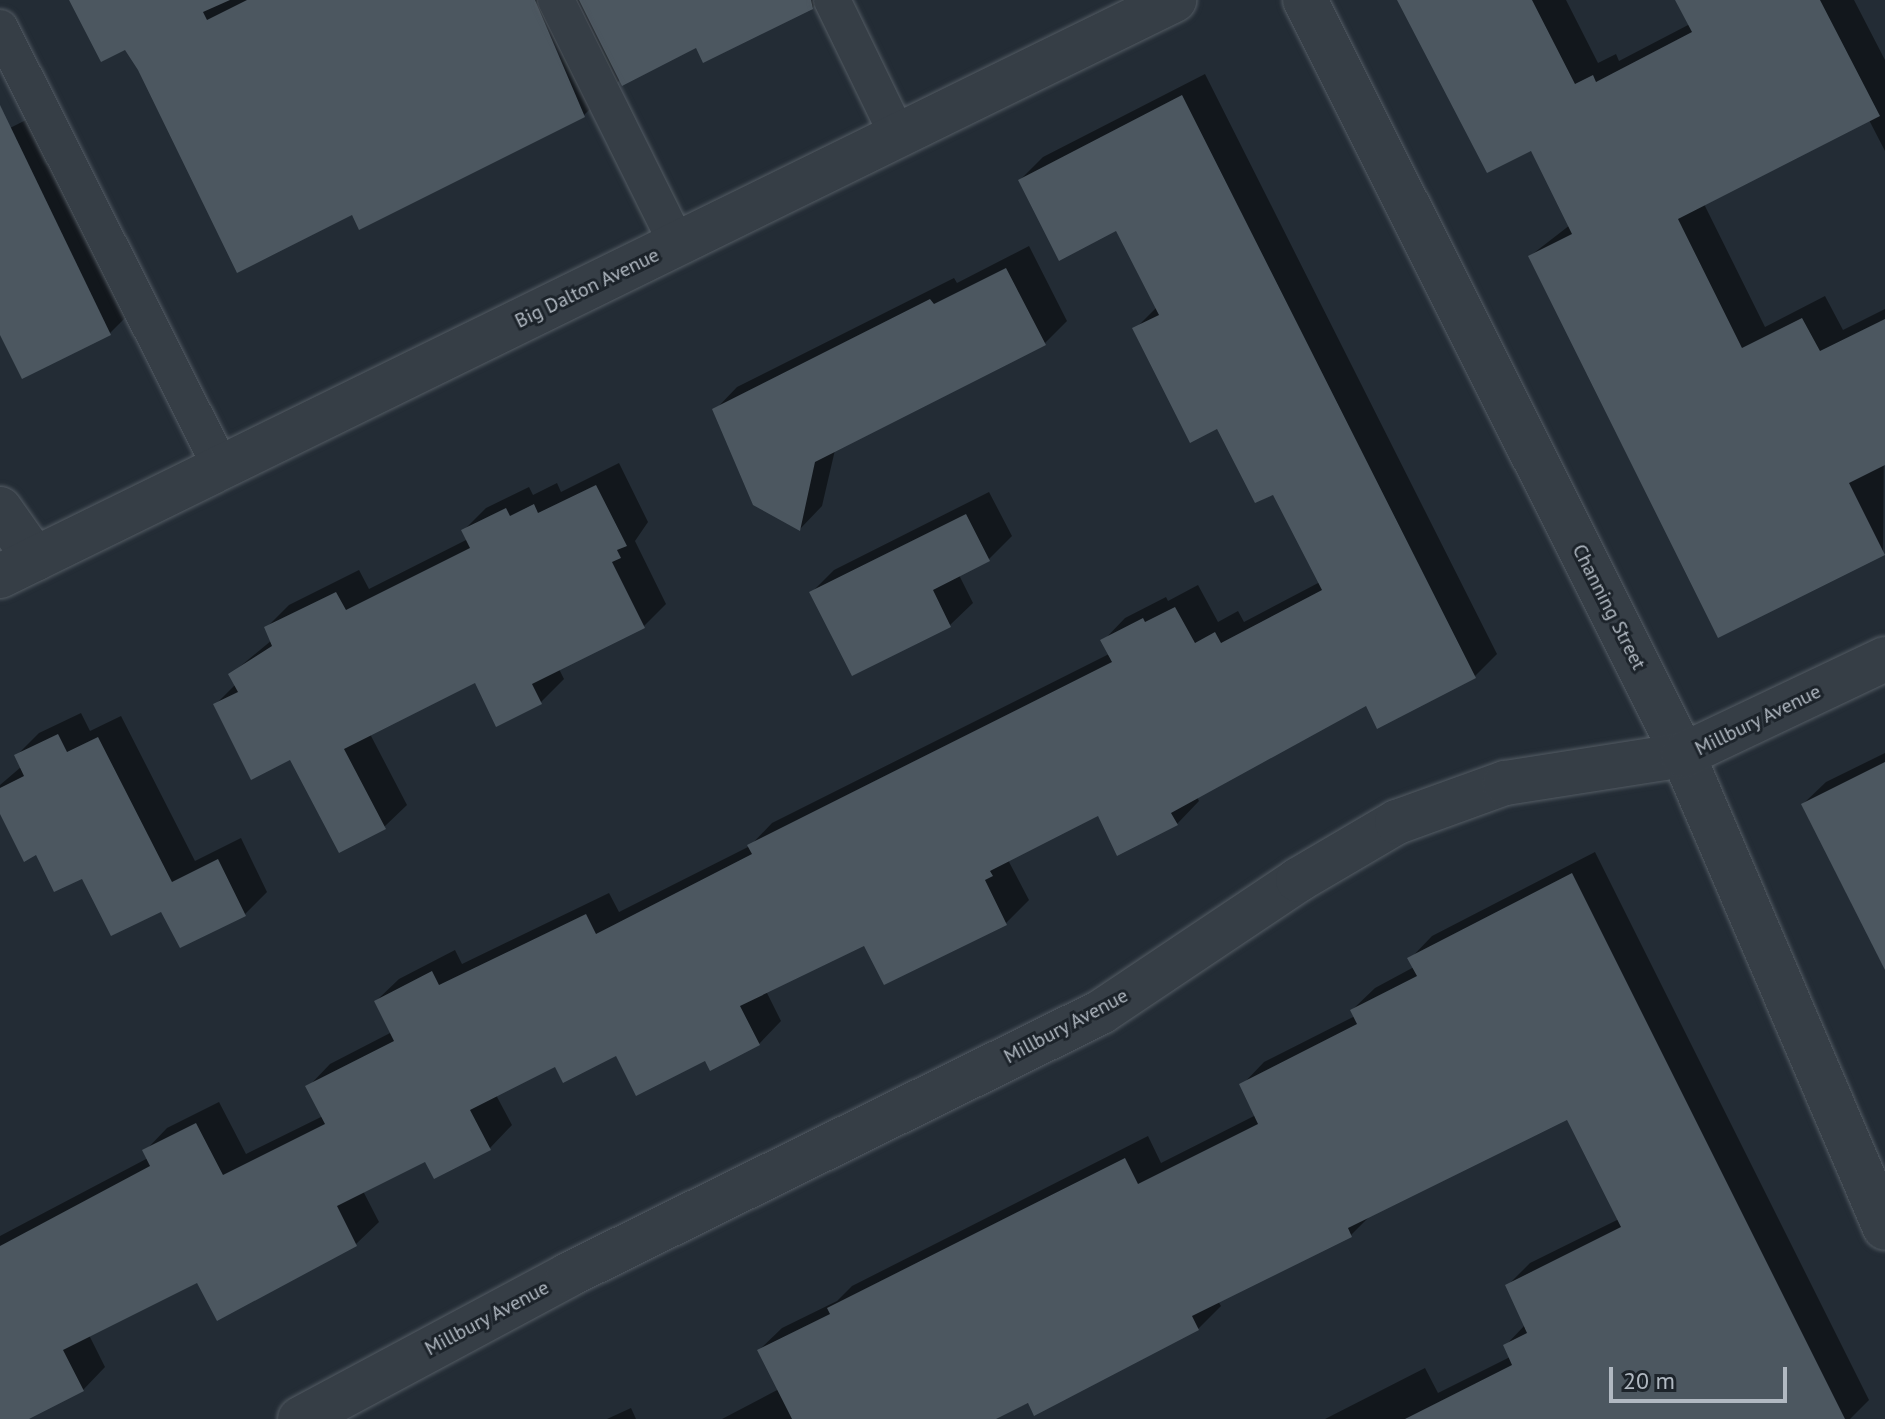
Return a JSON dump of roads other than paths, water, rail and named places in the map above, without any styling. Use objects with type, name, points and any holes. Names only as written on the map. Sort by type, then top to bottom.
[{"type":"street","name":"Big Dalton Avenue","points":[[18,568],[1174,0]]},
{"type":"street","name":"Channing Street","points":[[1305,0],[1683,755],[1885,1228]]},
{"type":"street","points":[[0,509],[18,568]]},
{"type":"street","name":"Millbury Avenue","points":[[300,1419],[568,1275],[1101,1012],[1298,880],[1397,822],[1505,783],[1683,755],[1885,659]]},
{"type":"lane","points":[[556,0],[677,244]]},
{"type":"lane","points":[[832,0],[898,136]]},
{"type":"lane","points":[[0,28],[221,468]]}]
